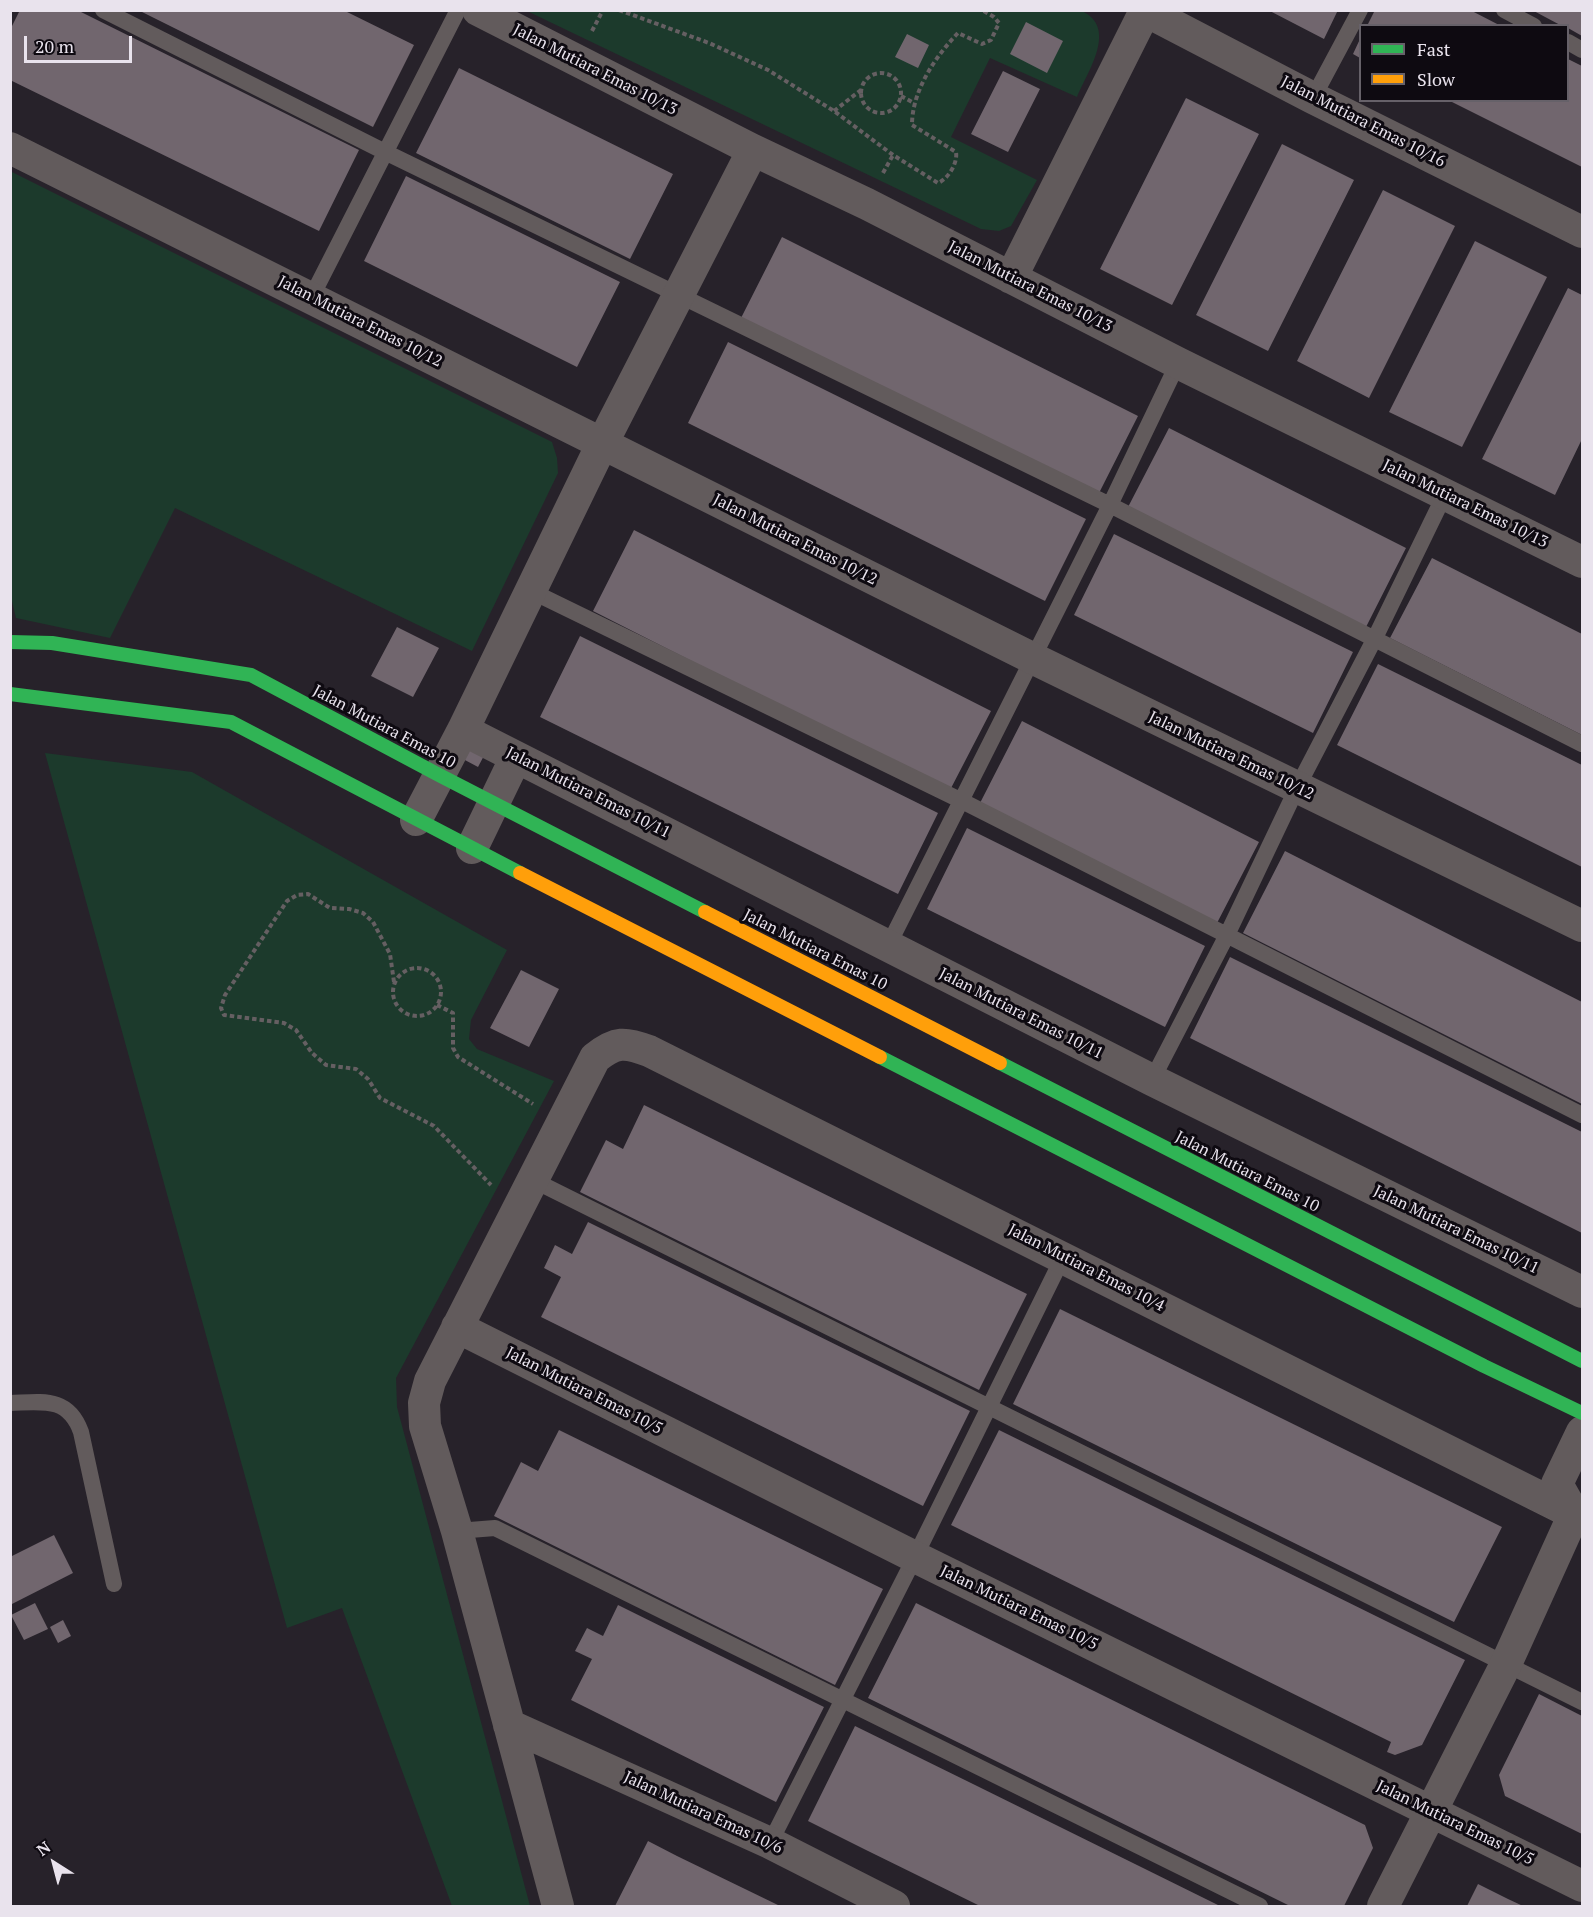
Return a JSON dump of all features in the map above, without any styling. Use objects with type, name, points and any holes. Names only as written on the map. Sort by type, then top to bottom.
[{"type":"street","name":"Jalan Mutiara Emas 10/13","points":[[478,10],[753,150],[867,204],[1178,363],[1582,562]]},
{"type":"street","points":[[1011,278],[1144,11]]},
{"type":"street","name":"Jalan Mutiara Emas 10/16","points":[[1144,11],[1313,98],[1581,227]]},
{"type":"street","name":"Jalan Mutiara Emas 10/12","points":[[10,148],[1032,658],[1582,926]]},
{"type":"street","points":[[416,820],[463,730],[602,444],[753,150]]},
{"type":"street","name":"Jalan Mutiara Emas 10","points":[[10,642],[52,643],[251,675],[439,775],[1500,1321],[1582,1361]]},
{"type":"street","points":[[10,694],[231,722],[416,820],[1484,1366],[1582,1413]]},
{"type":"street","name":"Jalan Mutiara Emas 10/11","points":[[463,730],[1152,1080],[1582,1292]]},
{"type":"street","points":[[472,848],[516,757]]},
{"type":"street","name":"Jalan Mutiara Emas 10/4","points":[[562,1122],[596,1058],[607,1048],[622,1043],[649,1051],[1578,1512]]},
{"type":"street","points":[[558,1906],[457,1531],[423,1414],[425,1391],[562,1122]]},
{"type":"street","name":"Jalan Mutiara Emas 10/5","points":[[457,1327],[915,1557],[1582,1886]]},
{"type":"street","points":[[1383,1906],[1506,1664],[1578,1512],[1557,1484],[1582,1432]]},
{"type":"street","name":"Jalan Mutiara Emas 10/6","points":[[509,1725],[770,1843],[894,1906]]},
{"type":"lane","points":[[103,10],[385,152],[1110,504],[1582,744]]},
{"type":"lane","points":[[311,297],[458,10]]},
{"type":"lane","points":[[1313,98],[1360,10]]},
{"type":"lane","points":[[1504,10],[1530,24]]},
{"type":"lane","points":[[888,946],[1110,504],[1178,363]]},
{"type":"lane","points":[[1152,1080],[1227,935],[1297,788],[1375,638],[1445,495]]},
{"type":"lane","points":[[531,591],[962,801],[1582,1115]]},
{"type":"lane","points":[[526,1192],[989,1406],[1582,1702]]},
{"type":"lane","points":[[770,1843],[1063,1257]]},
{"type":"lane","points":[[10,1403],[56,1404],[68,1410],[76,1419],[81,1432],[114,1584]]},
{"type":"lane","points":[[457,1531],[495,1528],[1260,1906]]},
{"type":"path","points":[[619,10],[708,43],[768,70],[834,111],[892,155],[938,183],[945,180],[957,157],[956,152],[912,125],[914,103],[940,52],[958,33],[982,44],[991,40],[999,22],[982,10]]},
{"type":"path","points":[[834,111],[861,90],[865,81],[874,74],[884,73],[894,77],[900,86],[901,96],[897,106],[889,112],[878,114],[868,110],[862,101],[861,90]]},
{"type":"path","points":[[901,96],[914,103]]},
{"type":"path","points":[[394,982],[401,973],[411,968],[422,968],[432,973],[439,981],[441,992],[437,1005],[432,1011],[422,1016],[411,1016],[401,1012],[392,992],[394,982],[390,954],[373,922],[363,913],[349,909],[330,908],[308,894],[297,895],[287,901],[225,995],[220,1008],[224,1015],[284,1023],[296,1029],[312,1053],[326,1065],[356,1069],[368,1079],[380,1098],[434,1126],[492,1186],[526,1192]]},
{"type":"path","points":[[437,1005],[453,1013],[453,1048],[459,1057],[562,1122]]},
{"type":"green space","points":[[527,11],[1082,11],[1093,19],[1098,28],[1099,39],[1093,63],[1077,97],[990,58],[951,137],[1037,180],[1011,226],[999,231],[981,229]]},
{"type":"green space","points":[[10,171],[552,442],[557,458],[558,473],[472,651],[175,508],[110,638],[16,618],[10,593]]},
{"type":"green space","points":[[45,753],[192,772],[507,950],[471,1020],[469,1039],[477,1049],[554,1081],[396,1378],[397,1407],[530,1906],[452,1906],[342,1608],[287,1628]]},
{"type":"building","points":[[20,10],[77,10],[359,150],[319,231],[10,80],[10,30]]},
{"type":"building","points":[[138,10],[343,10],[414,45],[373,127]]},
{"type":"building","points":[[1268,10],[1338,10],[1324,39]]},
{"type":"building","points":[[1375,10],[1470,10],[1497,24],[1368,24]]},
{"type":"building","points":[[1532,10],[1582,10],[1582,36],[1569,29],[1569,24],[1558,24]]},
{"type":"building","points":[[1026,22],[1063,41],[1047,73],[1010,54]]},
{"type":"building","points":[[907,34],[929,45],[918,68],[895,57]]},
{"type":"building","points":[[1359,41],[1359,57],[1353,54]]},
{"type":"building","points":[[1569,60],[1582,66],[1582,167],[1452,102],[1569,102]]},
{"type":"building","points":[[459,68],[673,174],[630,259],[416,153]]},
{"type":"building","points":[[1003,71],[1040,89],[1008,152],[971,134]]},
{"type":"building","points":[[1186,98],[1259,134],[1172,305],[1100,269]]},
{"type":"building","points":[[1282,144],[1354,180],[1268,351],[1196,315]]},
{"type":"building","points":[[406,176],[620,282],[577,367],[364,261]]},
{"type":"building","points":[[1383,190],[1455,226],[1369,398],[1297,361]]},
{"type":"building","points":[[782,237],[1138,416],[1097,497],[741,318]]},
{"type":"building","points":[[1475,241],[1547,277],[1462,447],[1389,412]]},
{"type":"building","points":[[1568,288],[1582,295],[1582,439],[1555,495],[1482,459]]},
{"type":"building","points":[[728,342],[1086,519],[1045,601],[688,423]]},
{"type":"building","points":[[1169,428],[1406,548],[1365,629],[1127,509]]},
{"type":"building","points":[[634,530],[991,711],[949,792],[593,611]]},
{"type":"building","points":[[1114,534],[1353,652],[1313,733],[1074,615]]},
{"type":"building","points":[[1432,558],[1582,634],[1582,735],[1390,638]]},
{"type":"building","points":[[397,627],[439,648],[413,697],[371,676]]},
{"type":"building","points":[[580,636],[938,813],[898,894],[540,717]]},
{"type":"building","points":[[1378,664],[1582,765],[1582,867],[1337,745]]},
{"type":"building","points":[[1022,721],[1259,842],[1217,923],[980,803]]},
{"type":"building","points":[[471,743],[487,750],[478,767],[463,759]]},
{"type":"building","points":[[967,828],[1205,946],[1165,1027],[927,909]]},
{"type":"building","points":[[1285,851],[1582,1002],[1582,1104],[1243,933]]},
{"type":"building","points":[[1230,957],[1582,1132],[1582,1233],[1190,1038]]},
{"type":"building","points":[[521,970],[559,989],[529,1047],[490,1028]]},
{"type":"building","points":[[644,1105],[1027,1294],[979,1390],[580,1192],[606,1140],[623,1149]]},
{"type":"building","points":[[588,1222],[970,1411],[923,1506],[541,1317],[561,1277],[544,1268],[555,1245],[572,1254]]},
{"type":"building","points":[[1060,1309],[1502,1527],[1454,1622],[1013,1404]]},
{"type":"building","points":[[559,1430],[883,1589],[835,1685],[494,1516],[521,1462],[538,1471]]},
{"type":"building","points":[[999,1430],[1465,1660],[1422,1745],[1395,1755],[1387,1752],[1391,1742],[951,1525]]},
{"type":"building","points":[[54,1535],[73,1573],[10,1605],[10,1557]]},
{"type":"building","points":[[35,1603],[48,1629],[24,1640],[11,1615]]},
{"type":"building","points":[[916,1603],[1365,1825],[1373,1848],[1344,1906],[1290,1906],[868,1698]]},
{"type":"building","points":[[618,1605],[824,1707],[776,1802],[571,1700],[592,1659],[575,1651],[587,1628],[603,1636]]},
{"type":"building","points":[[63,1620],[71,1636],[58,1643],[50,1627]]},
{"type":"building","points":[[1539,1694],[1582,1716],[1582,1834],[1505,1796],[1499,1775]]},
{"type":"building","points":[[855,1726],[1220,1906],[980,1906],[866,1850],[808,1821]]},
{"type":"building","points":[[648,1841],[677,1856],[780,1906],[615,1906]]},
{"type":"building","points":[[1478,1884],[1508,1899],[1523,1906],[1467,1906]]},
{"type":"traffic: fast","points":[[10,642],[52,643],[251,675],[705,912]]},
{"type":"traffic: fast","points":[[10,694],[231,722],[520,873]]},
{"type":"traffic: fast","points":[[880,1057],[1484,1366],[1582,1413]]},
{"type":"traffic: fast","points":[[1000,1063],[1582,1361]]},
{"type":"traffic: slow","points":[[520,873],[880,1057]]},
{"type":"traffic: slow","points":[[705,912],[1000,1063]]}]
